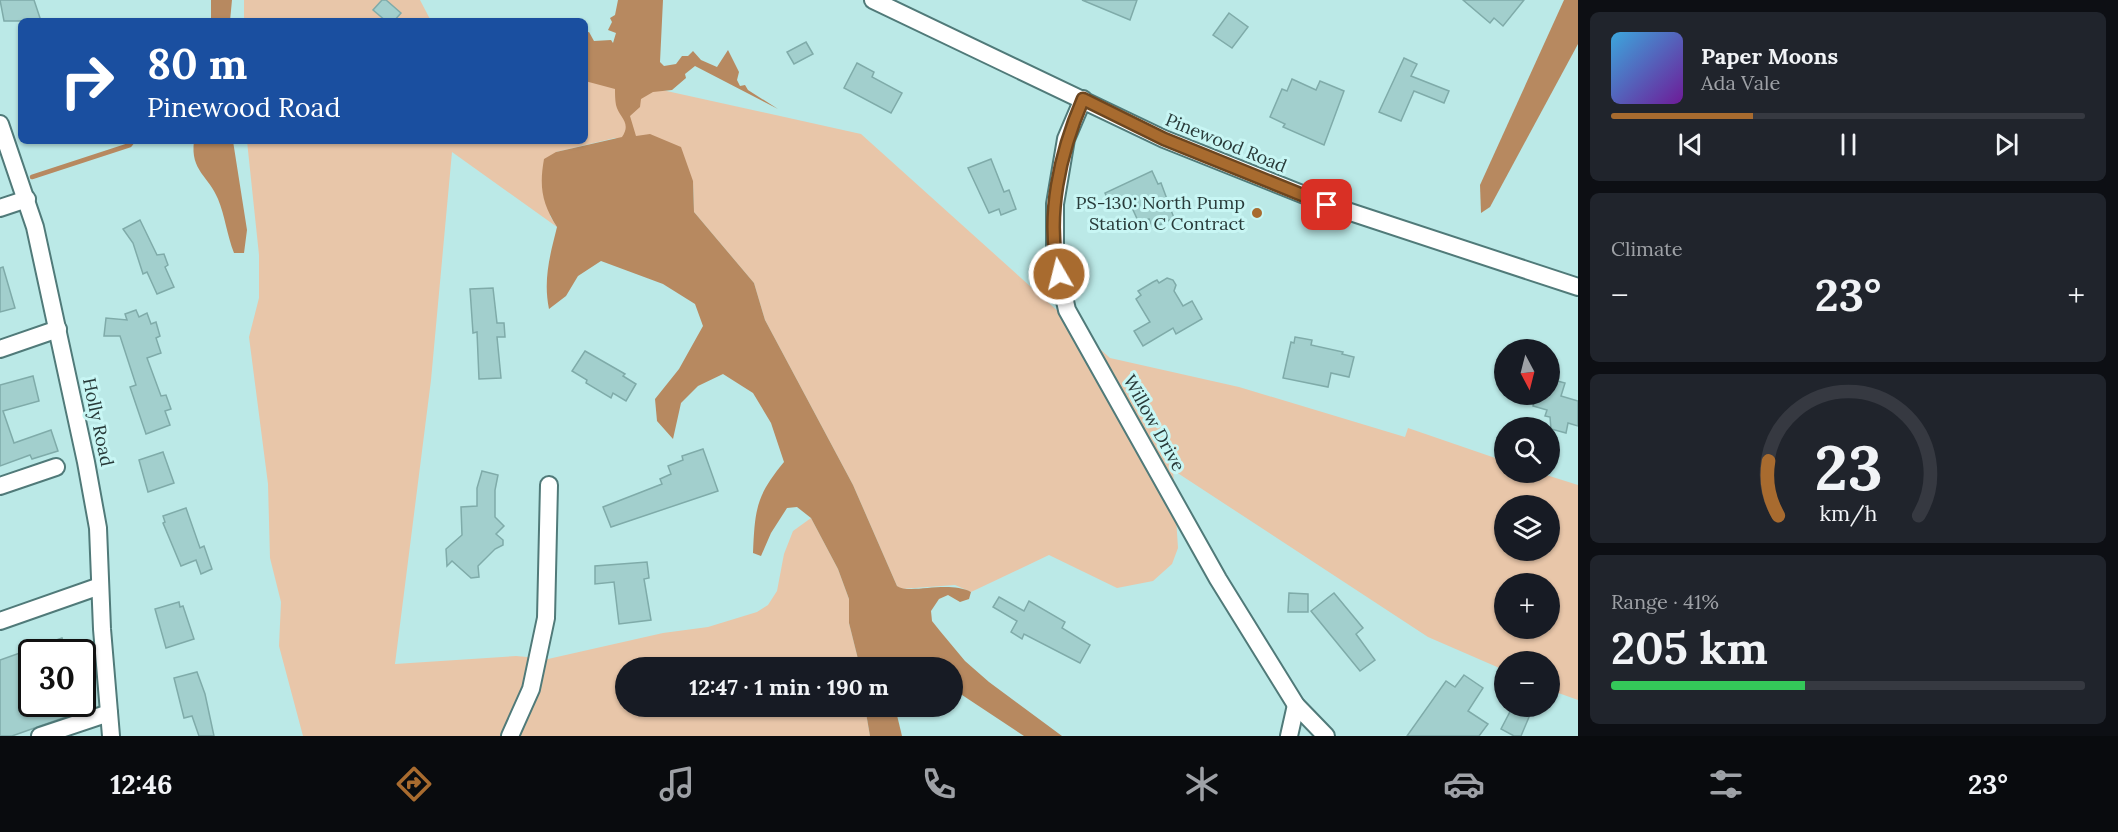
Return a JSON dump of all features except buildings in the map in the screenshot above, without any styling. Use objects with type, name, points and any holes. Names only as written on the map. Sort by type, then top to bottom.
[{"type":"street","name":"Pinewood Road","points":[[873,0],[1164,139],[1332,206],[1578,287]]},
{"type":"street","name":"Willow Drive","points":[[1083,99],[1066,139],[1055,204],[1055,257],[1067,310],[1218,579],[1296,705],[1326,736]]},
{"type":"street","name":"Holly Road","points":[[0,124],[27,199],[83,442],[98,528],[111,736]]},
{"type":"street","points":[[0,208],[27,199]]},
{"type":"street","points":[[0,350],[58,329]]},
{"type":"street","points":[[0,486],[56,466]]},
{"type":"street","points":[[510,736],[531,689],[546,618],[549,485]]},
{"type":"street","points":[[0,621],[100,586]]},
{"type":"street","points":[[1289,736],[1296,705]]},
{"type":"street","points":[[40,736],[109,713]]},
{"type":"shaded area","points":[[211,0],[232,0],[230,18],[211,18]]},
{"type":"shaded area","points":[[244,0],[420,0],[429,18],[244,18]]},
{"type":"shaded area","points":[[618,0],[663,0],[660,62],[664,66],[676,64],[682,56],[688,56],[693,51],[701,60],[717,67],[728,50],[739,72],[737,80],[740,86],[745,85],[748,90],[778,109],[695,66],[685,74],[686,78],[672,90],[653,92],[641,99],[640,107],[630,116],[636,136],[650,134],[681,147],[693,181],[694,212],[754,283],[765,320],[853,485],[897,586],[911,589],[951,587],[971,592],[969,599],[960,602],[948,595],[939,599],[931,611],[932,621],[962,657],[858,657],[849,623],[849,599],[838,569],[811,518],[797,507],[787,508],[771,533],[761,556],[753,553],[756,514],[762,494],[784,462],[771,423],[753,393],[723,374],[698,386],[681,403],[673,439],[657,421],[655,399],[679,369],[703,326],[695,304],[663,284],[601,261],[578,276],[566,296],[549,309],[547,278],[557,227],[543,195],[544,159],[556,152],[622,137],[626,128],[616,105],[615,89],[588,82],[588,32],[594,41],[611,40],[613,43],[616,33],[608,30],[612,22],[610,18],[615,15]]},
{"type":"shaded area","points":[[1564,0],[1578,0],[1578,44],[1490,207],[1481,213],[1480,185]]},
{"type":"shaded area","points":[[588,74],[861,134],[1110,358],[1239,387],[1405,437],[1408,428],[1494,458],[1494,483],[1560,483],[1560,479],[1578,485],[1578,700],[1560,694],[1560,651],[1494,651],[1494,666],[1428,637],[1173,470],[1178,548],[1172,564],[1153,581],[1117,588],[1049,555],[971,592],[955,585],[901,589],[897,586],[853,485],[765,320],[754,283],[694,212],[693,181],[615,138],[556,152],[550,216],[557,227],[452,152],[431,380],[395,664],[516,656],[548,659],[663,633],[708,627],[757,612],[768,605],[777,591],[784,554],[793,531],[811,518],[838,569],[849,599],[849,623],[858,657],[615,657],[615,717],[867,717],[870,736],[303,736],[279,646],[281,602],[270,558],[268,484],[249,337],[259,298],[259,255],[247,144],[588,144]]},
{"type":"shaded area","points":[[194,144],[233,144],[247,230],[244,253],[234,253],[218,199],[197,166]]},
{"type":"shaded area","points":[[963,659],[989,682],[1062,736],[1024,736],[963,696]]},
{"type":"shaded area","points":[[867,717],[897,717],[902,736],[870,736]]},
{"type":"waterway","points":[[32,177],[131,144]]},
{"type":"place","name":"PS-130: North Pump Station C Contract","points":[[1257,213]]},
{"type":"route","points":[[1059,274],[1055,257],[1055,204],[1066,139],[1083,99],[1164,139],[1327,205]]}]
